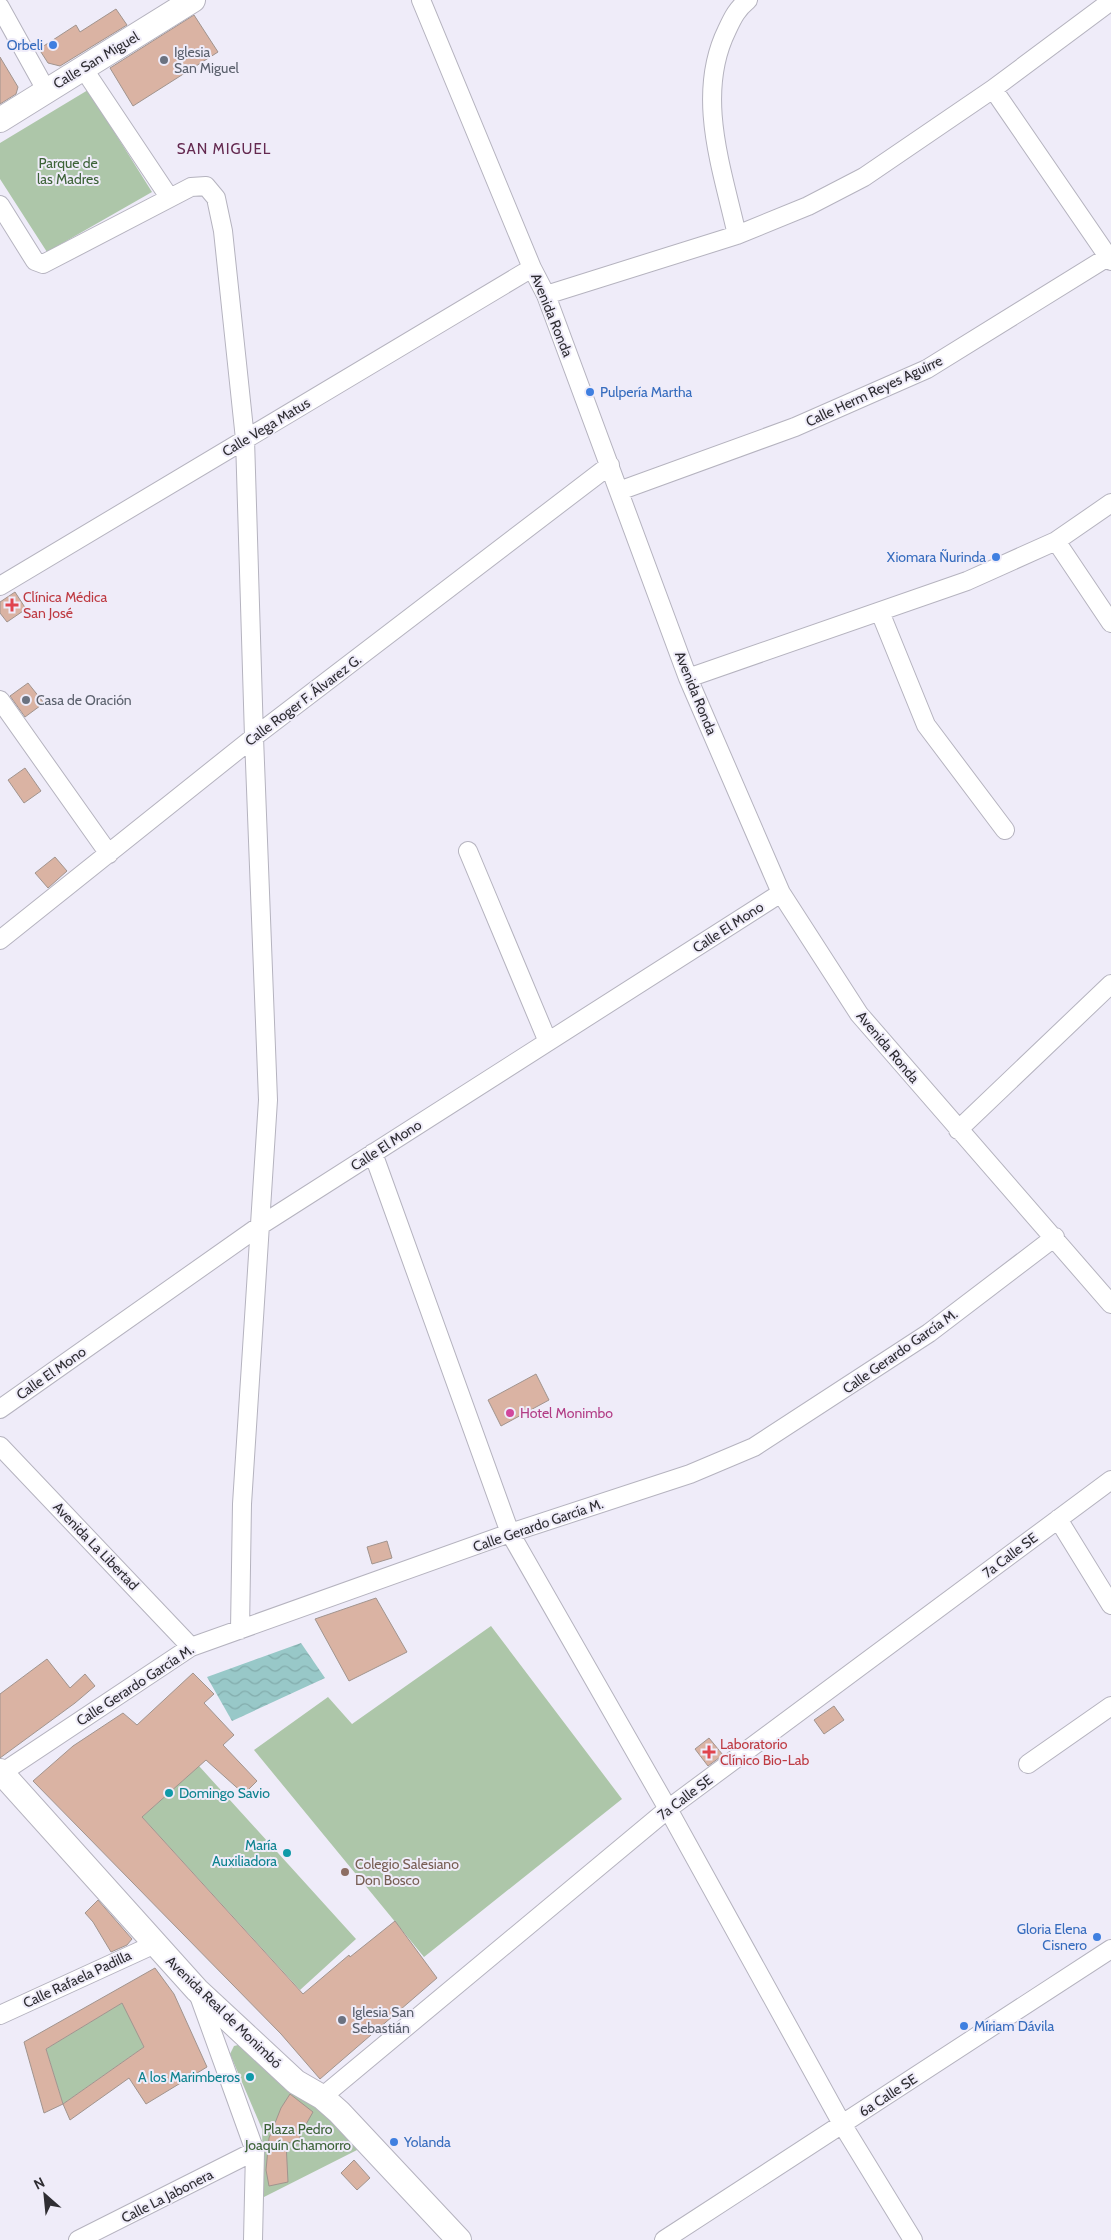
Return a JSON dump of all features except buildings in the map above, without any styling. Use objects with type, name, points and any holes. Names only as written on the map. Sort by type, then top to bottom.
[{"type":"street","name":"Calle San Miguel","points":[[0,120],[193,0]]},
{"type":"street","name":"Avenida Ronda","points":[[421,0],[532,268],[546,295],[688,678],[781,893],[859,1014],[958,1130],[1108,1296]]},
{"type":"street","points":[[737,235],[714,134],[711,93],[717,49],[737,8],[748,0]]},
{"type":"street","points":[[546,295],[737,235],[808,206],[864,177],[993,89],[1111,1]]},
{"type":"street","points":[[0,7],[46,90]]},
{"type":"street","points":[[83,68],[169,197]]},
{"type":"street","points":[[993,89],[1110,258]]},
{"type":"street","points":[[0,205],[34,261],[42,264],[190,187],[206,186],[216,198],[223,231],[246,440],[254,737],[268,1100],[242,1504],[240,1630]]},
{"type":"street","name":"Calle Herm Reyes Aguirre","points":[[619,491],[795,428],[927,370],[1110,258]]},
{"type":"street","name":"Calle Vega Matus","points":[[0,586],[532,268]]},
{"type":"street","name":"Calle Roger F. Álvarez G.","points":[[0,940],[254,737],[610,465]]},
{"type":"street","points":[[688,678],[968,581],[1056,541],[1111,503]]},
{"type":"street","points":[[1056,541],[1111,623]]},
{"type":"street","points":[[880,612],[926,725],[1005,830]]},
{"type":"street","points":[[0,700],[109,854]]},
{"type":"street","points":[[468,851],[548,1042]]},
{"type":"street","name":"Calle El Mono","points":[[0,1409],[261,1225],[781,893]]},
{"type":"street","points":[[958,1130],[1111,984]]},
{"type":"street","points":[[373,1153],[510,1534],[668,1809],[842,2124],[913,2240]]},
{"type":"street","name":"Calle Gerardo García M.","points":[[1,1772],[191,1647],[510,1534],[690,1474],[754,1447],[929,1333],[1055,1238]]},
{"type":"street","name":"Avenida La Libertad","points":[[0,1446],[191,1647]]},
{"type":"street","name":"7a Calle SE","points":[[322,2097],[668,1809],[1111,1480]]},
{"type":"street","points":[[1058,1519],[1111,1605]]},
{"type":"street","points":[[1028,1764],[1111,1706]]},
{"type":"street","name":"Avenida Real de Monimbó","points":[[1,1772],[196,1990],[296,2082],[322,2097],[339,2112],[459,2240]]},
{"type":"street","name":"Calle Rafaela Padilla","points":[[0,2015],[155,1944]]},
{"type":"street","name":"6a Calle SE","points":[[664,2240],[1111,1949]]},
{"type":"street","points":[[196,1990],[255,2151],[253,2240]]},
{"type":"street","name":"Calle La Jabonera","points":[[78,2240],[255,2151]]},
{"type":"green space","name":"Parque de las Madres","points":[[88,90],[152,192],[47,252],[0,179],[0,143]]},
{"type":"green space","points":[[491,1626],[622,1799],[424,1957],[254,1750],[328,1697],[352,1724]]},
{"type":"green space","points":[[199,1766],[356,1939],[300,1990],[142,1817]]},
{"type":"green space","points":[[125,2001],[144,2047],[63,2104],[46,2049]]},
{"type":"green space","name":"Plaza Pedro Joaquín Chamorro","points":[[234,2046],[242,2046],[329,2115],[359,2149],[264,2197],[262,2129],[230,2054]]},
{"type":"water","points":[[301,1643],[325,1678],[232,1721],[207,1677]]},
{"type":"place","name":"Orbeli","points":[[53,45]]},
{"type":"place","name":"Iglesia San Miguel","points":[[164,60]]},
{"type":"place","name":"Pulpería Martha","points":[[590,392]]},
{"type":"place","name":"Xiomara Ñurinda","points":[[996,557]]},
{"type":"place","name":"Clínica Médica San José","points":[[12,605]]},
{"type":"place","name":"Casa de Oración","points":[[26,700]]},
{"type":"place","name":"Hotel Monimbo","points":[[510,1413]]},
{"type":"place","name":"Laboratorio Clínico Bio-Lab","points":[[709,1752]]},
{"type":"place","name":"Domingo Savio","points":[[169,1793]]},
{"type":"place","name":"María Auxiliadora","points":[[287,1853]]},
{"type":"place","name":"Colegio Salesiano Don Bosco","points":[[345,1872]]},
{"type":"place","name":"Gloria Elena Cisnero","points":[[1097,1937]]},
{"type":"place","name":"Iglesia San Sebastián","points":[[342,2020]]},
{"type":"place","name":"Míriam Dávila","points":[[964,2026]]},
{"type":"place","name":"A los Marimberos","points":[[250,2077]]},
{"type":"place","name":"Yolanda","points":[[394,2142]]},
{"type":"district","name":"SAN MIGUEL","points":[[224,149]]}]
